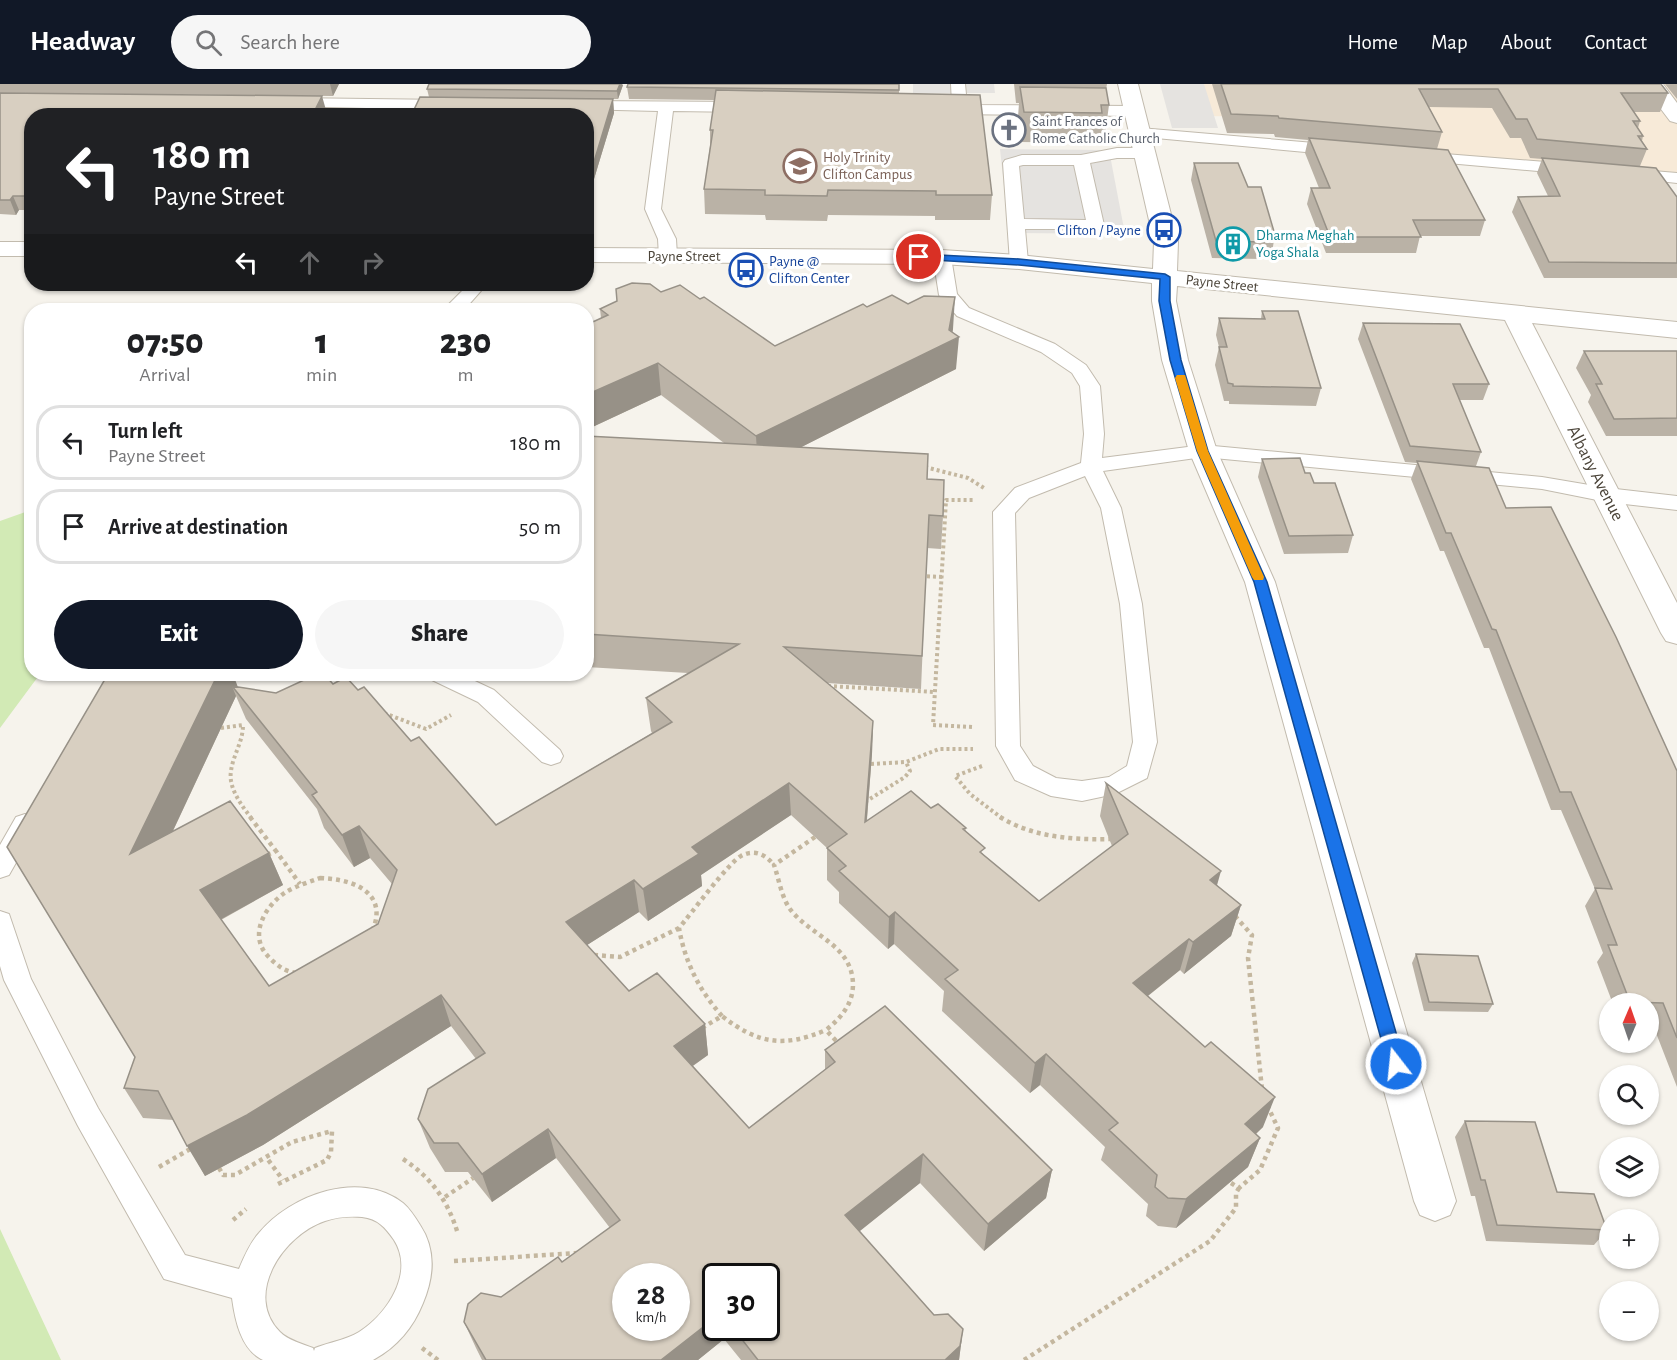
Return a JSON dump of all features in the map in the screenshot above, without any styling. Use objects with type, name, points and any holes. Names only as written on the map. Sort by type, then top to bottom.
[{"type":"street","points":[[1128,84],[1166,242],[1164,301],[1175,360],[1203,451],[1260,582],[1435,1202]]},
{"type":"street","points":[[1652,84],[1677,117]]},
{"type":"street","points":[[0,249],[24,249]]},
{"type":"street","name":"Payne Street","points":[[594,255],[942,257],[1019,262],[1677,330]]},
{"type":"street","name":"Albany Avenue","points":[[1515,314],[1677,633]]},
{"type":"lane","points":[[958,84],[960,109]]},
{"type":"lane","points":[[277,103],[466,105]]},
{"type":"lane","points":[[560,105],[760,107]]},
{"type":"lane","points":[[666,106],[653,208],[667,239],[668,256]]},
{"type":"lane","points":[[937,109],[1134,111]]},
{"type":"lane","points":[[1019,262],[1011,163],[1022,160],[1081,160],[1117,153],[1142,143],[1358,151]]},
{"type":"lane","points":[[1406,155],[1582,170]]},
{"type":"lane","points":[[1017,224],[1096,225],[1081,160]]},
{"type":"lane","points":[[1618,173],[1677,178]]},
{"type":"lane","points":[[942,257],[948,295],[963,312],[1048,348],[1079,369],[1090,386],[1094,434],[1091,466],[1111,508],[1131,604],[1145,742],[1138,771],[1115,785],[1082,791],[1051,787],[1024,773],[1008,746],[1004,512],[1022,493],[1091,466],[1203,451],[1542,483],[1607,495],[1677,503]]},
{"type":"lane","points":[[462,303],[472,291]]},
{"type":"lane","points":[[455,681],[486,696],[551,756]]},
{"type":"lane","points":[[0,868],[35,806]]},
{"type":"lane","points":[[0,922],[18,980],[87,1117],[175,1268],[249,1287]]},
{"type":"lane","points":[[301,1360],[284,1356],[264,1342],[252,1322],[248,1298],[252,1272],[265,1248],[285,1225],[311,1209],[340,1201],[368,1202],[391,1212],[408,1229],[417,1253],[416,1280],[405,1308],[388,1330],[364,1349],[327,1360]]},
{"type":"path","points":[[924,467],[934,467],[968,478],[988,491]]},
{"type":"path","points":[[918,576],[942,577]]},
{"type":"path","points":[[817,685],[935,692]]},
{"type":"path","points":[[376,711],[426,729],[486,696]]},
{"type":"path","points":[[221,728],[249,723]]},
{"type":"path","points":[[243,725],[243,739],[230,776],[232,789],[300,884]]},
{"type":"path","points":[[860,806],[905,777],[910,771],[906,762]]},
{"type":"path","points":[[774,866],[815,837]]},
{"type":"path","points":[[262,858],[276,851]]},
{"type":"path","points":[[589,954],[607,958],[620,957],[679,928],[738,858],[749,852],[759,852],[768,856],[774,866],[790,909],[798,918],[842,951],[849,960],[854,974],[849,1008],[826,1030],[799,1039],[767,1041],[748,1036],[722,1016],[693,977],[687,963],[679,928]]},
{"type":"path","points":[[330,878],[357,883],[370,893],[376,908],[376,924],[368,940],[354,955],[336,966],[314,972],[293,972],[276,966],[263,955],[258,940],[259,924],[268,908],[282,894],[300,884],[330,878]]},
{"type":"path","points":[[1230,910],[1252,935],[1248,958],[1262,1094]]},
{"type":"path","points":[[698,1031],[722,1016]]},
{"type":"path","points":[[826,1030],[847,1052]]},
{"type":"path","points":[[1024,1360],[1210,1241],[1236,1208],[1236,1193],[1239,1188],[1260,1170],[1276,1135],[1276,1122],[1266,1104]]},
{"type":"path","points":[[219,1168],[223,1175],[236,1176],[292,1142],[310,1135],[332,1131],[331,1152],[327,1160],[274,1186]]},
{"type":"path","points":[[266,1157],[284,1180]]},
{"type":"path","points":[[403,1159],[417,1167],[442,1192],[451,1208],[458,1234]]},
{"type":"path","points":[[444,1197],[473,1178]]},
{"type":"path","points":[[1231,1183],[1239,1188]]},
{"type":"path","points":[[233,1220],[249,1206]]},
{"type":"path","points":[[417,1265],[502,1257],[572,1254],[588,1250]]},
{"type":"shaded area","points":[[913,84],[994,84],[995,93],[913,93]]},
{"type":"shaded area","points":[[1160,84],[1204,84],[1218,128],[1172,128]]},
{"type":"shaded area","points":[[1178,84],[1677,84],[1677,173],[1371,148],[1351,117],[1185,116]]},
{"type":"shaded area","points":[[1000,149],[1109,150],[1125,234],[1009,233]]},
{"type":"green space","points":[[24,512],[24,681],[35,681],[0,728],[0,521]]},
{"type":"green space","points":[[0,1229],[61,1360],[0,1360]]},
{"type":"building","points":[[429,84],[620,84],[617,91],[427,89]]},
{"type":"building","points":[[628,84],[899,84],[899,90],[627,87]]},
{"type":"building","points":[[1221,84],[1661,84],[1668,93],[1621,93],[1640,121],[1633,121],[1643,136],[1638,136],[1647,149],[1537,139],[1527,119],[1516,119],[1498,89],[1419,89],[1442,132],[1279,118],[1278,116],[1231,114]]},
{"type":"building","points":[[1020,87],[1106,88],[1109,105],[1101,105],[1102,113],[1024,112]]},
{"type":"building","points":[[716,90],[980,95],[992,195],[936,195],[936,191],[828,190],[827,196],[765,195],[765,190],[704,189],[713,130],[710,130]]},
{"type":"building","points":[[0,93],[322,96],[316,108],[24,108],[24,196],[13,196],[10,200],[0,200]]},
{"type":"building","points":[[420,97],[613,99],[594,162],[594,108],[415,108]]},
{"type":"building","points":[[1309,138],[1448,150],[1485,220],[1413,220],[1421,237],[1330,237],[1311,188],[1330,188]]},
{"type":"building","points":[[1542,158],[1656,168],[1677,197],[1677,263],[1549,262],[1518,197],[1560,196]]},
{"type":"building","points":[[1194,163],[1238,163],[1248,187],[1261,187],[1275,235],[1262,235],[1264,242],[1216,241]]},
{"type":"building","points":[[632,283],[650,284],[661,292],[680,285],[700,299],[704,297],[775,346],[863,304],[867,307],[892,295],[908,304],[924,296],[955,297],[949,330],[959,337],[756,436],[658,363],[594,391],[594,321],[608,315],[600,309],[617,301],[616,289]]},
{"type":"building","points":[[1262,311],[1298,311],[1321,388],[1233,386],[1228,383],[1219,347],[1227,347],[1219,318],[1265,319]]},
{"type":"building","points":[[1363,323],[1460,324],[1489,384],[1453,384],[1481,452],[1410,446]]},
{"type":"building","points":[[1584,351],[1677,351],[1677,418],[1614,419],[1596,384],[1602,384]]},
{"type":"building","points":[[594,436],[928,454],[927,479],[944,480],[943,516],[929,515],[922,656],[784,647],[873,721],[865,822],[911,791],[931,808],[938,804],[966,828],[963,829],[985,848],[980,852],[1039,901],[1128,834],[1106,783],[1221,871],[1210,880],[1241,905],[1193,942],[1189,939],[1133,983],[1205,1047],[1211,1042],[1275,1097],[1245,1124],[1260,1138],[1186,1199],[1168,1198],[1155,1187],[1157,1175],[1109,1130],[1118,1123],[1046,1054],[1035,1063],[945,979],[958,970],[895,912],[889,917],[839,871],[846,866],[827,848],[847,834],[789,783],[692,847],[699,854],[643,889],[634,880],[566,922],[629,991],[657,973],[705,1024],[674,1046],[749,1128],[835,1062],[825,1050],[885,1006],[1052,1170],[988,1224],[923,1154],[845,1215],[934,1315],[948,1314],[963,1329],[960,1346],[945,1360],[758,1360],[743,1341],[780,1341],[780,1263],[702,1263],[702,1328],[690,1337],[690,1263],[612,1263],[612,1341],[685,1341],[661,1360],[486,1360],[464,1322],[468,1304],[481,1293],[501,1297],[558,1257],[562,1262],[620,1220],[548,1129],[482,1174],[458,1143],[434,1143],[418,1119],[428,1089],[485,1053],[441,995],[247,1115],[187,1146],[158,1091],[124,1088],[135,1057],[7,847],[104,681],[215,681],[130,854],[230,801],[269,853],[200,890],[269,986],[378,924],[397,870],[359,826],[342,835],[312,795],[317,792],[232,686],[276,693],[302,681],[330,681],[333,684],[339,681],[350,681],[358,690],[364,687],[411,741],[419,737],[496,825],[672,722],[646,698],[739,644],[594,635]]},
{"type":"building","points":[[1300,458],[1305,473],[1310,473],[1314,483],[1335,483],[1353,535],[1289,536],[1262,459]]},
{"type":"building","points":[[1417,461],[1489,468],[1506,508],[1551,507],[1616,637],[1677,771],[1677,1038],[1663,1003],[1659,1003],[1659,993],[1627,993],[1608,945],[1617,945],[1595,888],[1612,889],[1571,792],[1560,792],[1496,630],[1492,629],[1451,533],[1446,533]]},
{"type":"building","points":[[1416,954],[1478,956],[1493,1004],[1429,1002]]},
{"type":"building","points":[[1465,1121],[1535,1122],[1557,1192],[1594,1194],[1599,1209],[1599,1230],[1497,1225],[1485,1180],[1481,1180]]},
{"type":"slow traffic","points":[[1181,378],[1203,451],[1258,577]]},
{"type":"place","name":"Saint Frances of Rome Catholic Church","points":[[1009,130]]},
{"type":"place","name":"Holy Trinity Clifton Campus","points":[[800,166]]},
{"type":"place","name":"Clifton / Payne","points":[[1164,230]]},
{"type":"place","name":"Dharma Meghah Yoga Shala","points":[[1233,244]]},
{"type":"place","name":"Payne @ Clifton Center","points":[[746,270]]},
{"type":"route","points":[[919,257],[1019,262],[1165,277],[1164,301],[1175,360],[1203,451],[1260,582],[1396,1064]]}]
